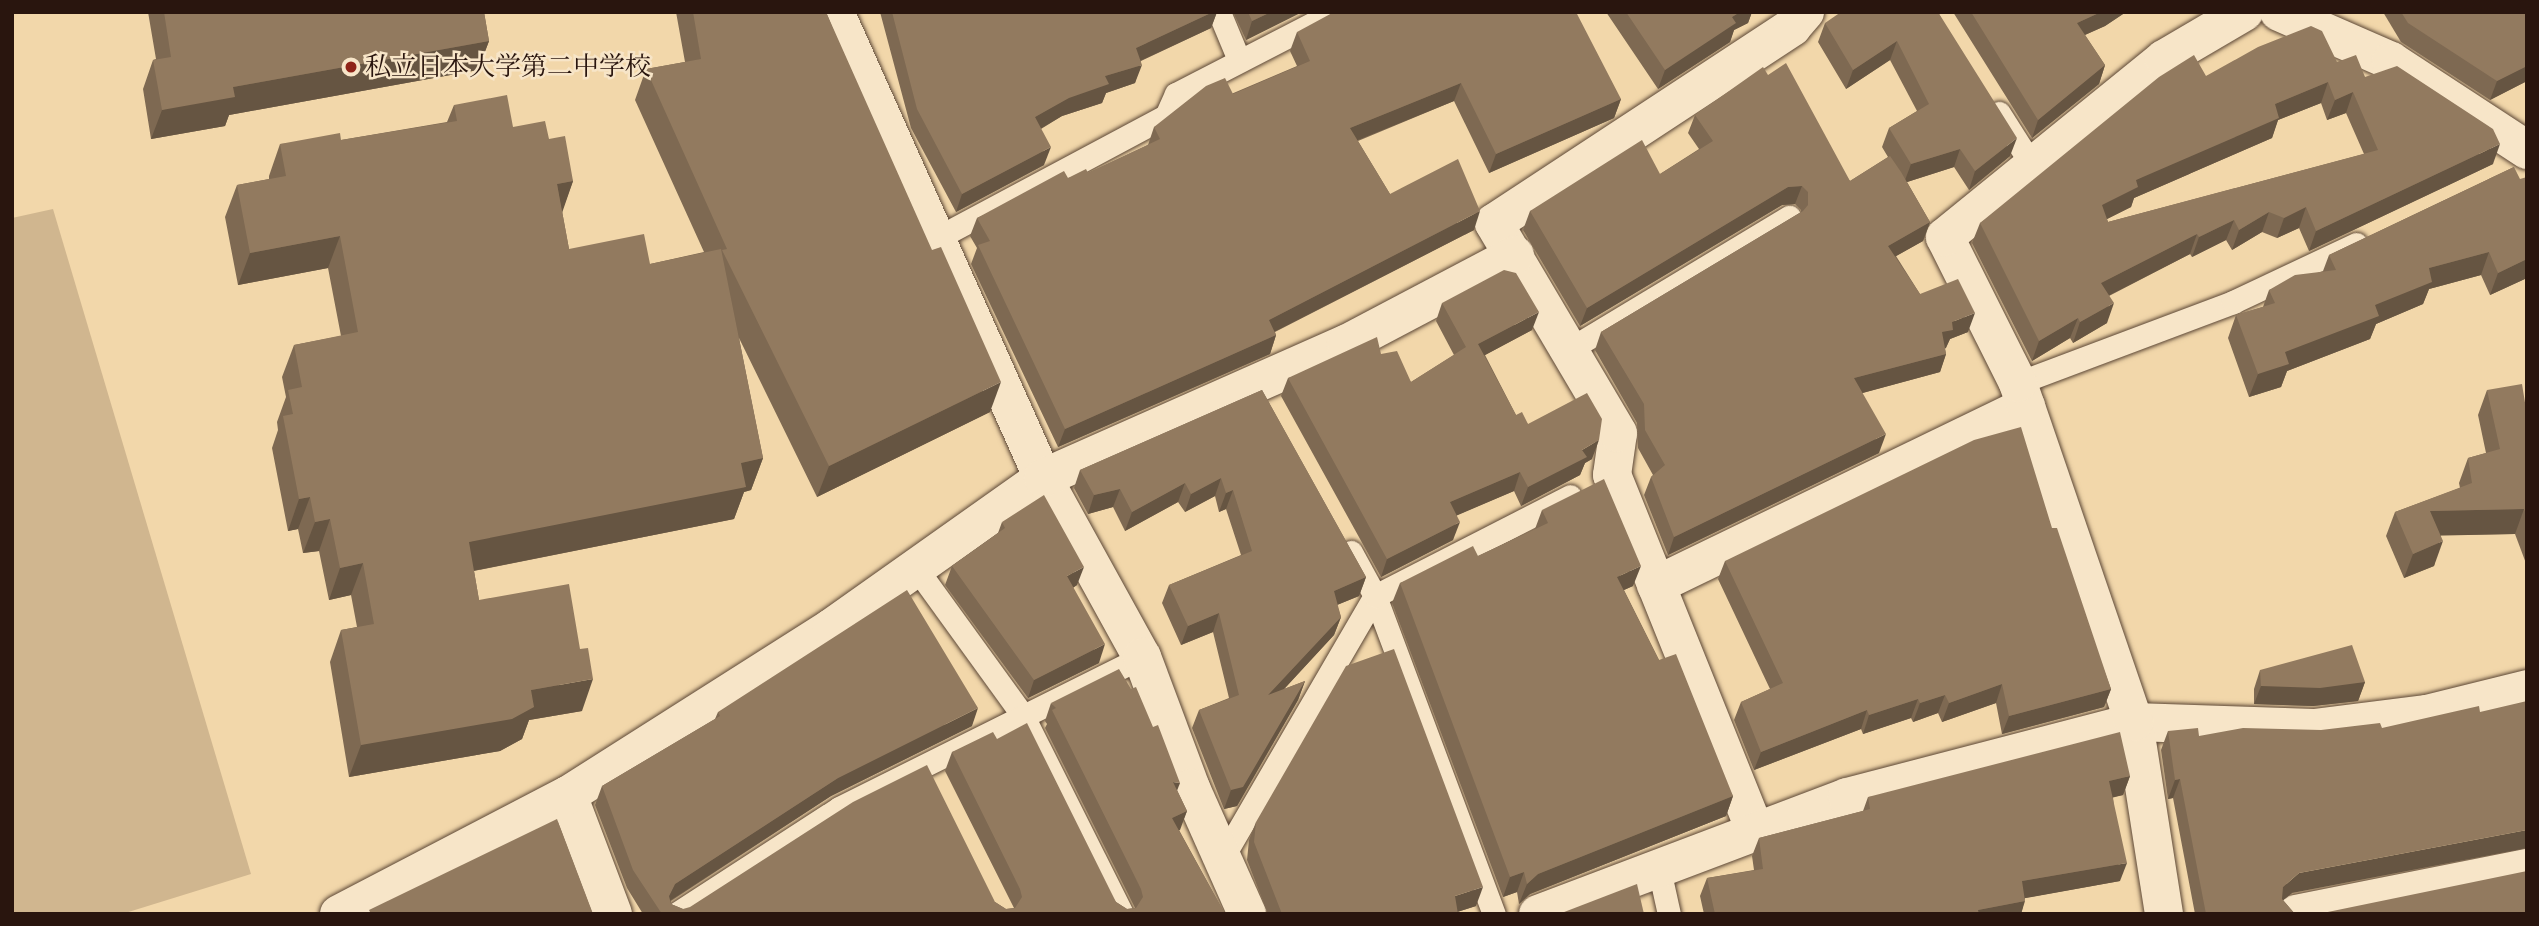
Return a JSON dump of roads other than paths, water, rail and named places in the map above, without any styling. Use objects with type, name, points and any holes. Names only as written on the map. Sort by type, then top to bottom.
[{"type":"street","points":[[835,12],[939,237],[1043,478],[1142,657],[1191,788],[1224,855],[1247,914]]},
{"type":"street","points":[[2164,914],[2134,722],[2022,395],[1945,237],[2164,60],[2244,12]]},
{"type":"street","points":[[2279,12],[2391,61],[2523,154]]},
{"type":"street","points":[[1756,833],[1612,475],[1618,433],[1494,222],[1793,17]]},
{"type":"street","points":[[339,914],[568,795],[831,628],[1043,478],[1265,395],[1346,344],[1515,255]]},
{"type":"street","points":[[1657,585],[2022,395]]},
{"type":"street","points":[[1538,914],[1921,774],[2134,722],[2314,728],[2427,714],[2527,689]]},
{"type":"street","points":[[568,795],[614,914]]},
{"type":"street","points":[[2296,914],[2527,868]]},
{"type":"lane","points":[[1219,12],[1240,60]]},
{"type":"lane","points":[[939,237],[1166,116],[1176,94],[1335,12]]},
{"type":"lane","points":[[1988,95],[2032,165]]},
{"type":"lane","points":[[1570,349],[1789,217]]},
{"type":"lane","points":[[2022,395],[2233,302],[2380,233]]},
{"type":"lane","points":[[1224,855],[1375,596],[1612,475]]},
{"type":"lane","points":[[1342,537],[1375,596],[1494,914]]},
{"type":"lane","points":[[916,568],[1023,716],[1122,914]]},
{"type":"lane","points":[[676,914],[839,808],[1142,657]]},
{"type":"lane","points":[[926,763],[938,788]]},
{"type":"lane","points":[[1659,869],[1669,914]]},
{"type":"place","name":"私立日本大学第二中学校","points":[[351,67]]}]
